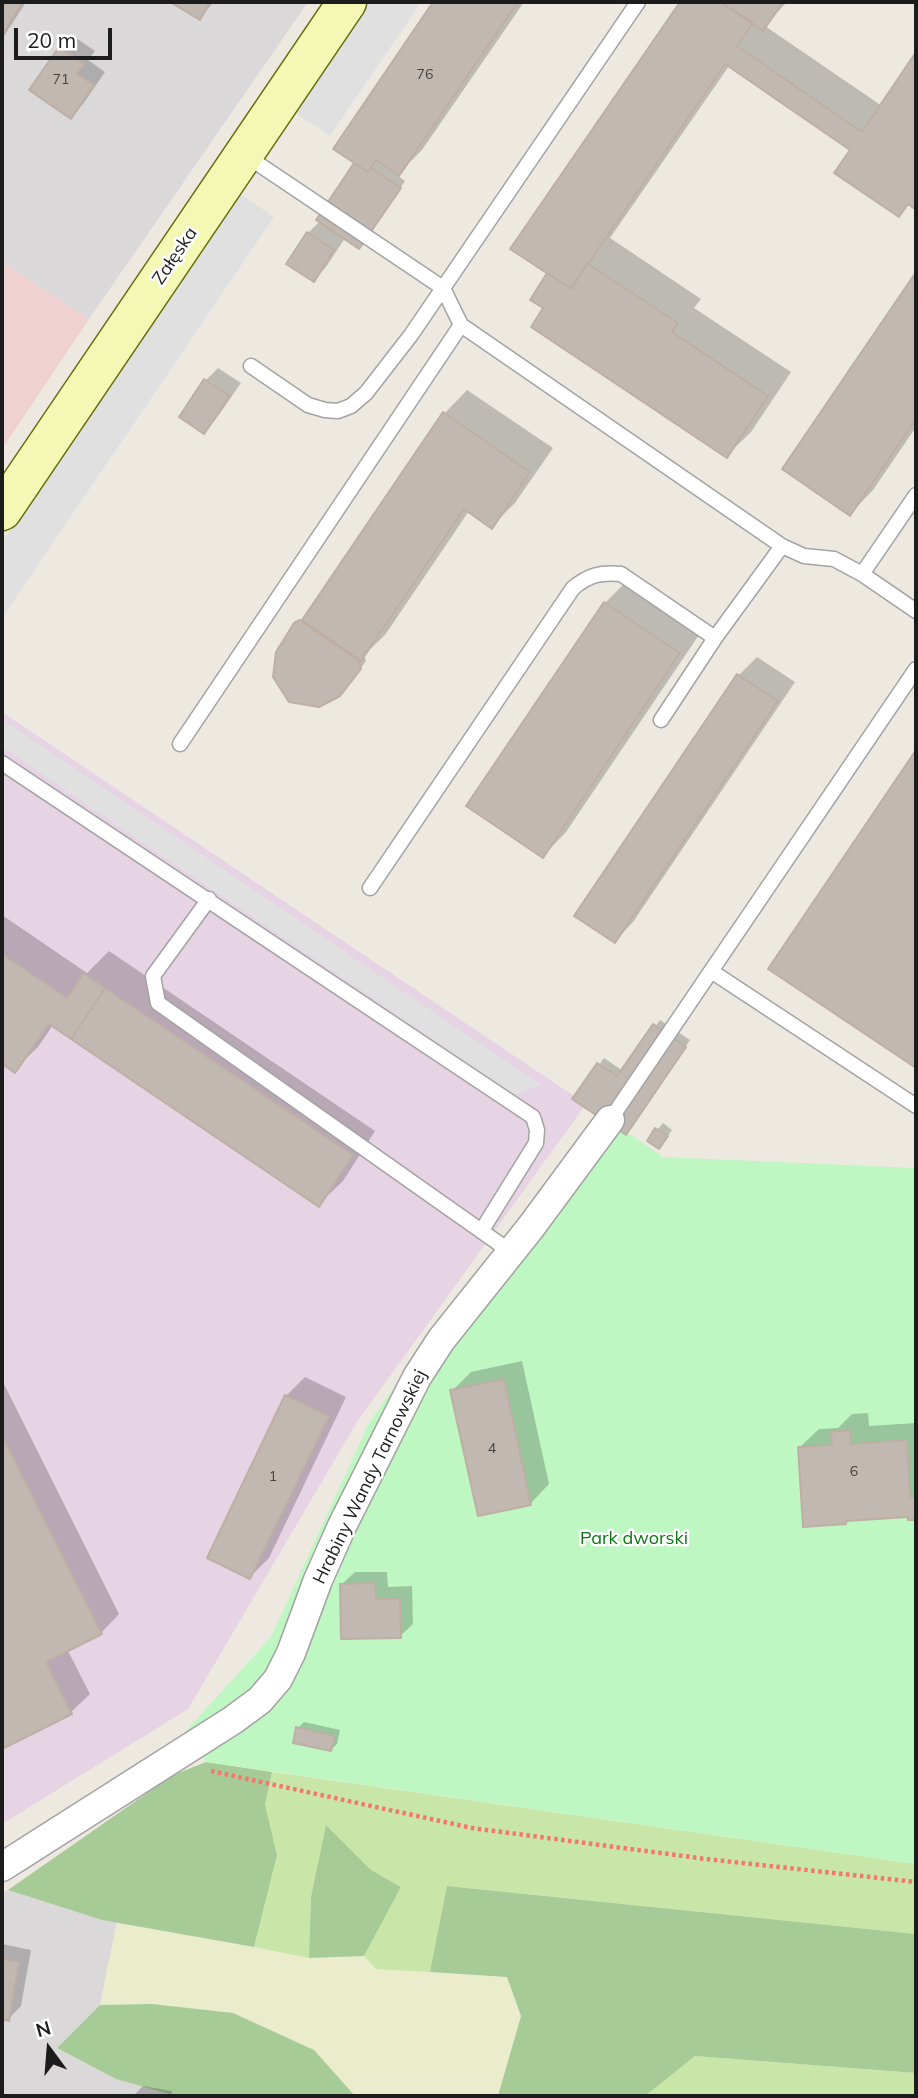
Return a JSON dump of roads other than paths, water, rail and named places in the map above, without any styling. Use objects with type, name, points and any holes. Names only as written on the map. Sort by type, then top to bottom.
[{"type":"street","name":"Załęska","points":[[2,511],[347,2]]},
{"type":"street","name":"Hrabiny Wandy Tarnowskiej","points":[[2,1867],[169,1762],[260,1700],[278,1679],[342,1526],[417,1377],[440,1340],[511,1252],[610,1121]]},
{"type":"lane","points":[[251,366],[308,405],[325,410],[338,411],[351,406],[366,393],[411,335],[638,2]]},
{"type":"lane","points":[[244,154],[443,288],[461,325],[782,546],[804,556],[834,559],[862,574],[916,611]]},
{"type":"lane","points":[[180,744],[461,325]]},
{"type":"lane","points":[[862,574],[916,495]]},
{"type":"lane","points":[[661,720],[715,638],[782,546]]},
{"type":"lane","points":[[370,888],[573,588],[587,577],[603,572],[621,574],[715,638]]},
{"type":"lane","points":[[610,1121],[916,669]]},
{"type":"lane","points":[[2,762],[533,1117],[537,1130],[536,1143],[482,1230]]},
{"type":"lane","points":[[209,899],[153,976],[158,1003],[511,1252]]},
{"type":"lane","points":[[712,971],[916,1106]]},
{"type":"park label","name":"Park dworski","points":[[634,1539]]}]
